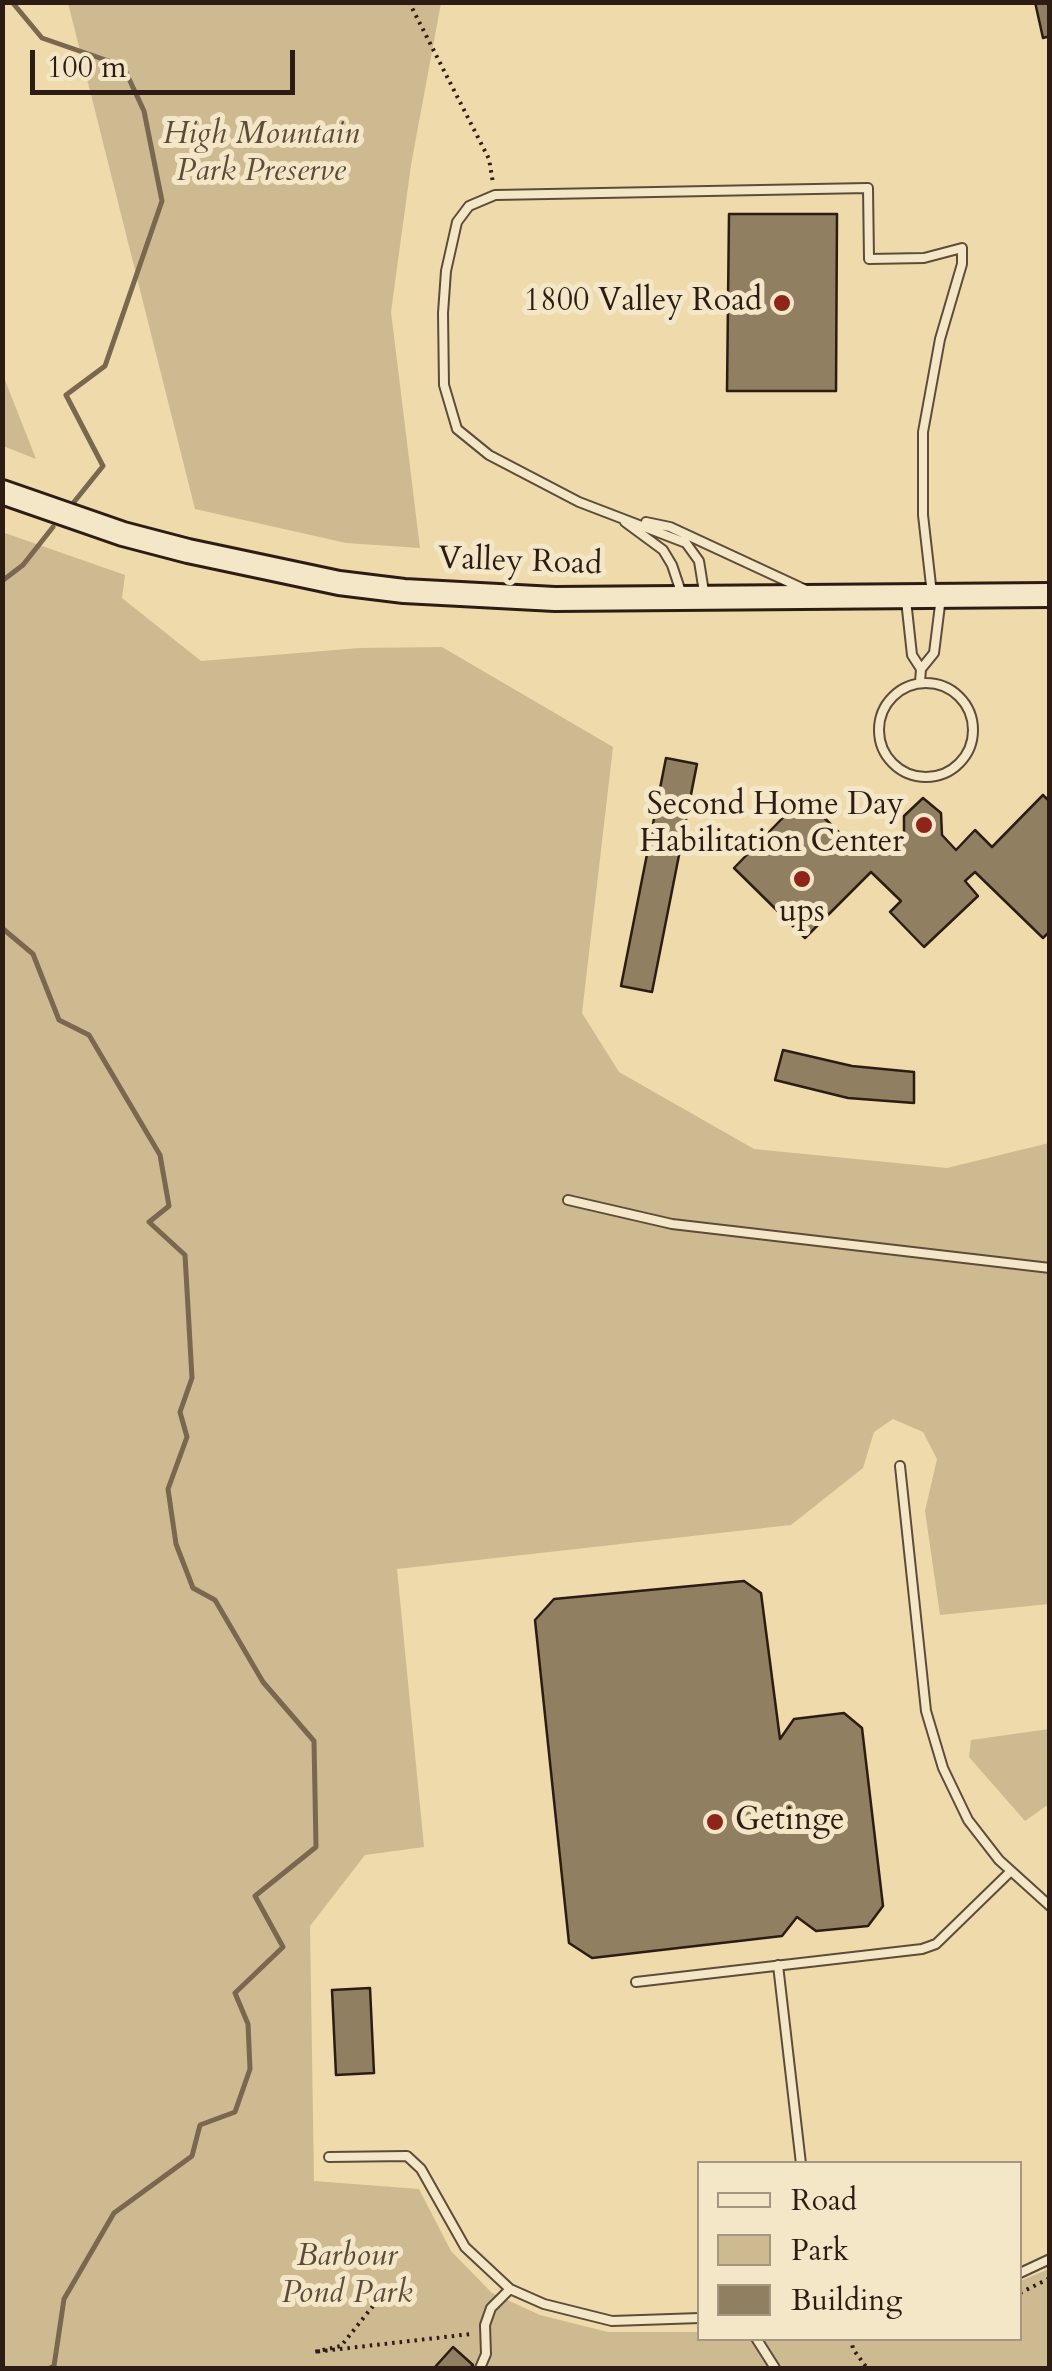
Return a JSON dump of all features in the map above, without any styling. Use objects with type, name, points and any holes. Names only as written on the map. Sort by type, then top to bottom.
[{"type":"main road","name":"Valley Road","points":[[2,492],[124,534],[258,567],[339,582],[478,597],[1050,595]]},
{"type":"lane","points":[[693,597],[699,561],[686,543],[579,502],[489,455],[456,428],[444,384],[446,270],[457,222],[468,206],[495,195],[868,188],[870,260],[924,258],[962,248],[962,264],[940,339],[923,432],[923,515],[937,595],[934,653],[921,668],[920,682]]},
{"type":"lane","points":[[617,517],[662,550],[693,597]]},
{"type":"lane","points":[[617,517],[670,527],[819,597]]},
{"type":"lane","points":[[906,596],[912,656],[921,668]]},
{"type":"lane","points":[[920,682],[954,691],[967,706],[972,724],[973,736],[964,760],[936,778],[920,778],[903,771],[888,756],[881,741],[884,707],[902,689],[920,682]]},
{"type":"lane","points":[[568,1200],[672,1224],[1050,1268]]},
{"type":"lane","points":[[900,1466],[926,1711],[943,1768],[968,1820],[1010,1871],[1050,1906]]},
{"type":"lane","points":[[636,1982],[922,1949],[936,1944],[1010,1871]]},
{"type":"lane","points":[[778,1965],[801,2161]]},
{"type":"lane","points":[[328,2157],[407,2156],[421,2169],[465,2247],[510,2289],[544,2304],[612,2321],[697,2318]]},
{"type":"lane","points":[[1022,2272],[1050,2260]]},
{"type":"lane","points":[[480,2368],[486,2354],[485,2325],[491,2308],[510,2289]]},
{"type":"lane","points":[[758,2341],[776,2368]]},
{"type":"path","points":[[409,2],[490,159],[495,195]]},
{"type":"path","points":[[1022,2293],[1050,2278]]},
{"type":"path","points":[[374,2306],[341,2346],[314,2352],[476,2333]]},
{"type":"path","points":[[851,2341],[867,2368]]},
{"type":"green space","name":"High Mountain Park Preserve","points":[[68,3],[441,3],[411,165],[391,312],[420,548],[346,543],[195,509]]},
{"type":"green space","points":[[3,375],[36,459],[3,446]]},
{"type":"green space","name":"Barbour Pond Park","points":[[2,532],[125,575],[122,598],[201,661],[359,648],[442,647],[613,747],[582,1013],[619,1072],[754,1149],[947,1168],[1049,1143],[1049,1604],[940,1615],[925,1511],[937,1459],[923,1432],[893,1419],[874,1432],[863,1468],[791,1525],[397,1569],[424,1847],[365,1855],[310,1926],[314,2181],[419,2189],[451,2251],[492,2293],[540,2315],[608,2332],[697,2332],[697,2341],[1022,2341],[1022,2280],[1049,2269],[1049,2368],[3,2368]]},
{"type":"green space","points":[[1049,1729],[1049,1804],[1025,1821],[969,1757],[971,1740]]},
{"type":"building","points":[[1035,2],[1050,2],[1050,36],[1043,38]]},
{"type":"building","name":"1800 Valley Road","points":[[729,214],[837,214],[836,391],[727,391]]},
{"type":"building","points":[[666,758],[697,764],[652,992],[621,986]]},
{"type":"building","points":[[1043,795],[1050,802],[1050,931],[1043,938],[975,872],[965,881],[978,896],[924,947],[890,912],[901,901],[871,872],[805,938],[734,868],[803,797],[855,848],[871,831],[889,849],[904,834],[904,816],[923,798],[941,813],[942,835],[956,850],[975,830],[992,847]]},
{"type":"building","points":[[783,1050],[852,1066],[914,1072],[914,1103],[848,1098],[775,1080]]},
{"type":"building","name":"Getinge","points":[[744,1581],[761,1593],[780,1739],[794,1719],[844,1713],[862,1728],[883,1906],[868,1926],[816,1931],[797,1917],[782,1936],[592,1958],[569,1943],[535,1620],[554,1599]]},
{"type":"building","points":[[370,1988],[374,2073],[336,2075],[332,1990]]},
{"type":"building","points":[[453,2347],[473,2365],[470,2368],[435,2367]]},
{"type":"waterway","points":[[12,2],[42,38],[123,66],[144,111],[162,201],[105,366],[66,395],[103,466],[74,502]]},
{"type":"waterway","points":[[2,581],[23,565],[53,527]]},
{"type":"waterway","points":[[2,928],[33,954],[59,1020],[89,1035],[160,1155],[169,1206],[149,1222],[185,1255],[192,1378],[180,1412],[187,1437],[168,1489],[176,1544],[193,1588],[215,1600],[263,1682],[314,1741],[316,1847],[255,1896],[283,1947],[235,1993],[248,2024],[250,2069],[235,2112],[200,2125],[192,2156],[114,2213],[64,2299],[54,2366],[50,2368]]},
{"type":"place","name":"1800 Valley Road","points":[[782,303]]},
{"type":"place","name":"Second Home Day Habilitation Center","points":[[924,825]]},
{"type":"place","name":"ups","points":[[802,879]]},
{"type":"place","name":"Getinge","points":[[715,1822]]}]
